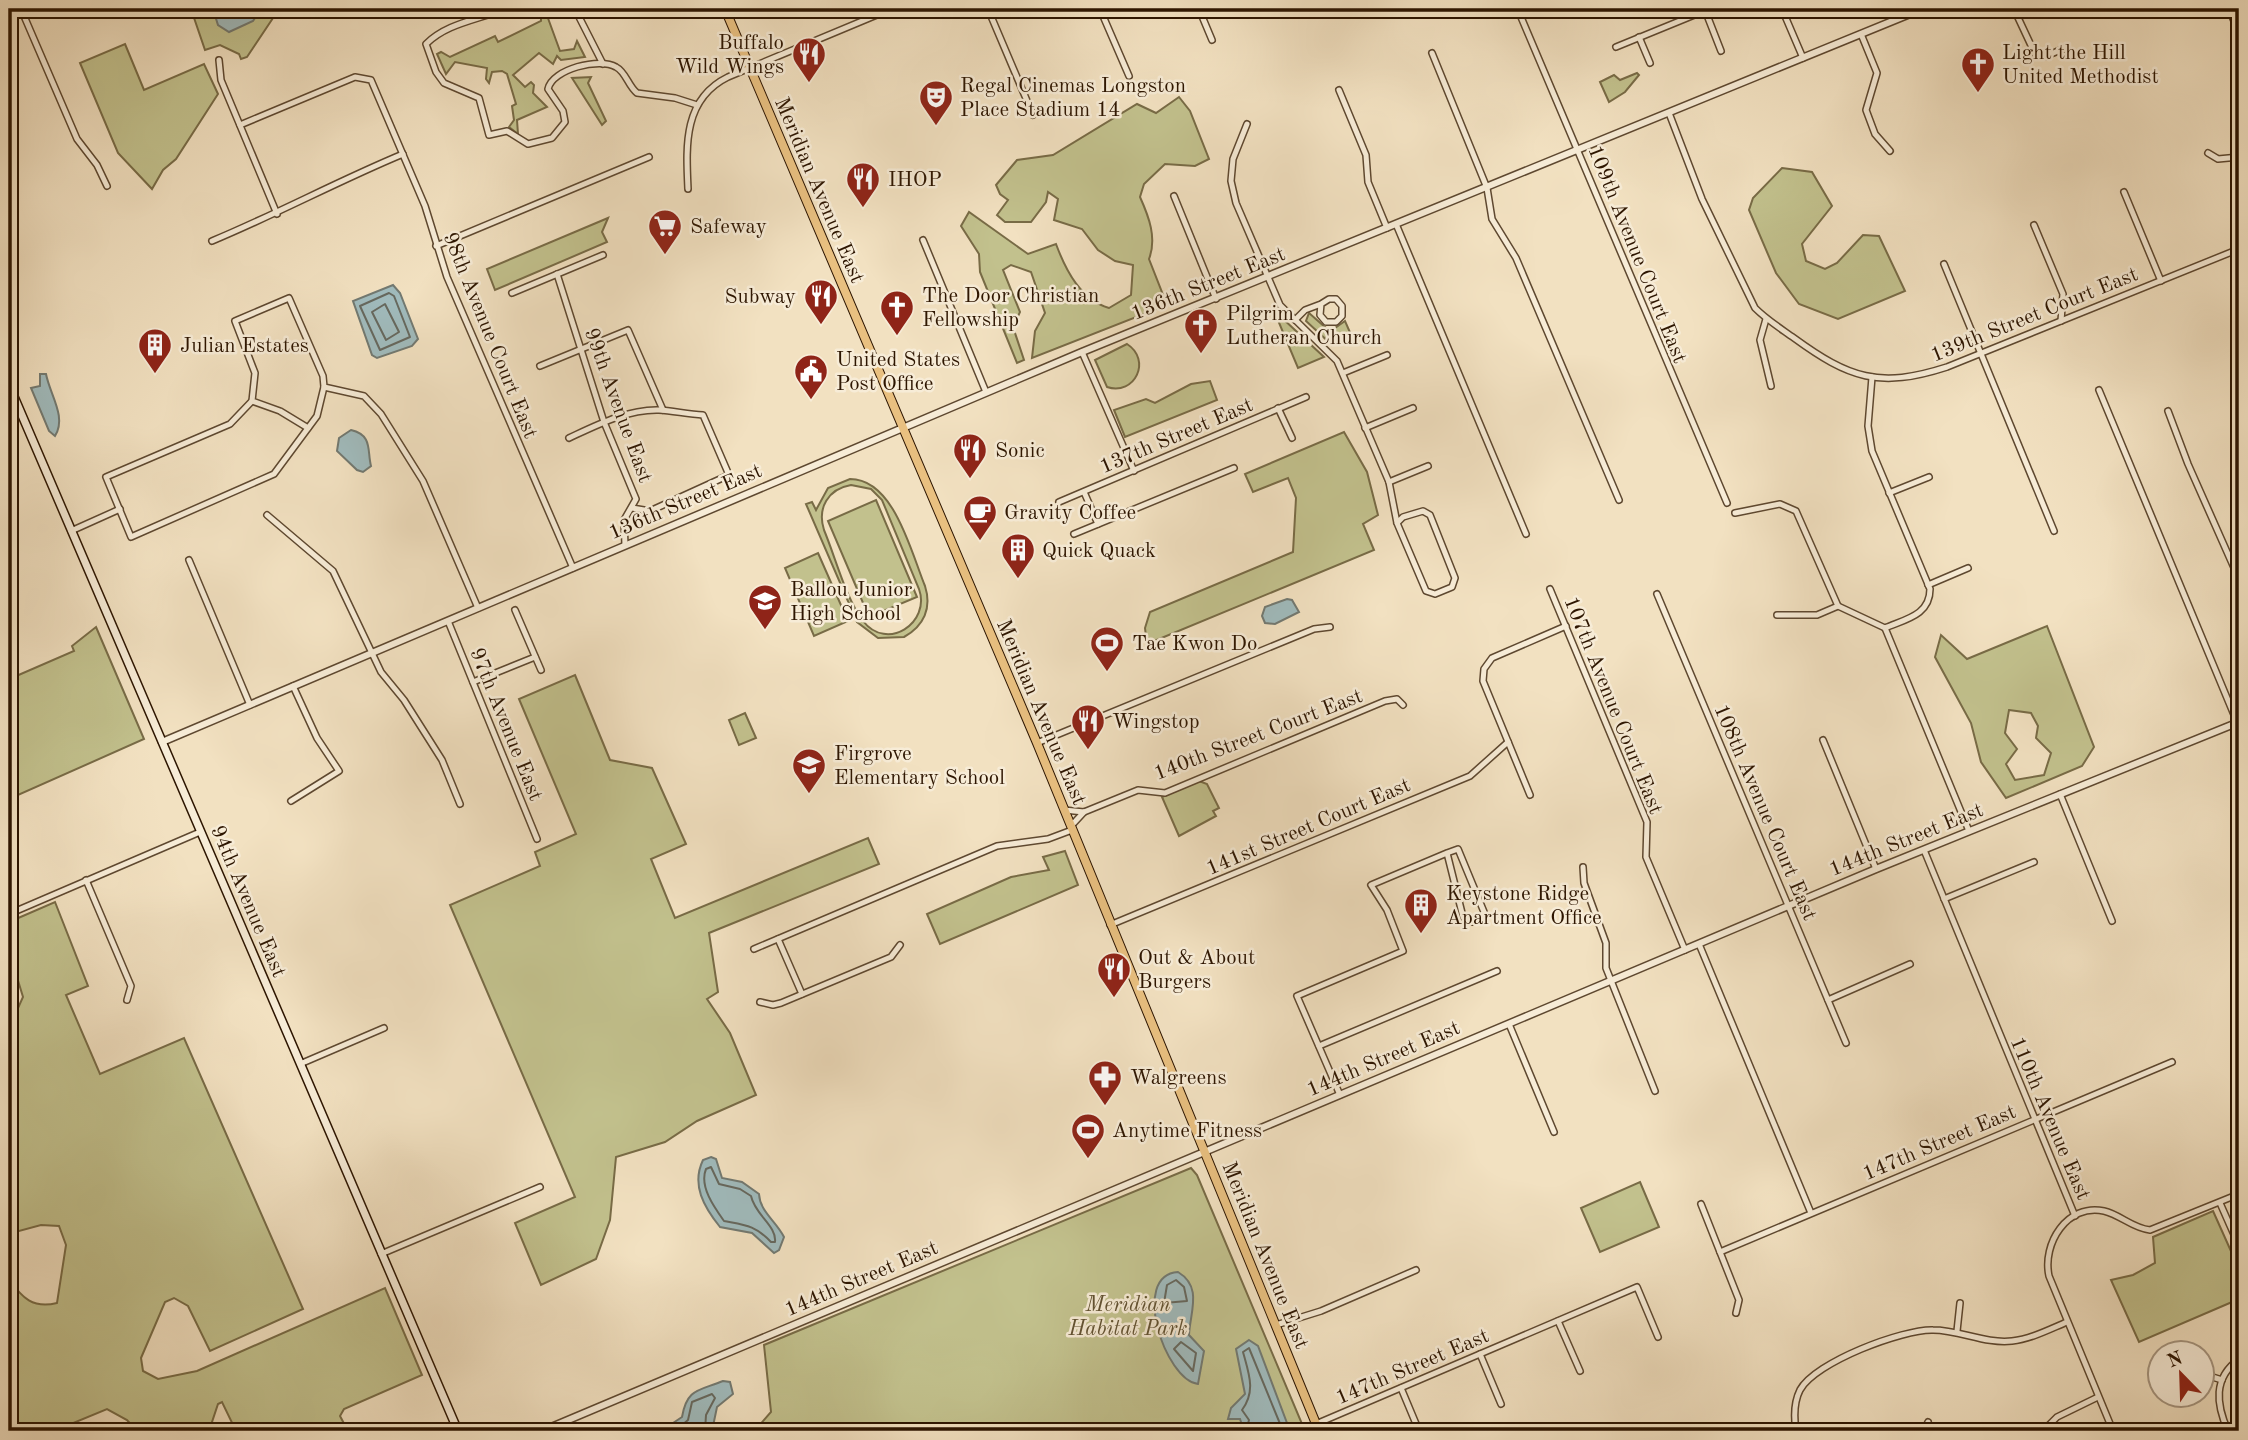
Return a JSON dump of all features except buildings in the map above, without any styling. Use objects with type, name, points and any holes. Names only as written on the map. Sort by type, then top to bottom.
[{"type":"main road","name":"Meridian Avenue East","points":[[724,9],[1037,743],[1318,1428]]},
{"type":"main road","name":"94th Avenue East","points":[[9,385],[458,1431]]},
{"type":"street","points":[[21,9],[77,139],[97,165],[107,186]]},
{"type":"street","points":[[504,9],[466,21],[426,44],[436,72],[444,83],[479,98],[489,135],[507,131],[528,144],[552,138],[565,126],[563,111],[548,89],[557,74],[603,64],[617,67],[637,93],[675,98],[697,105]]},
{"type":"street","points":[[575,9],[603,64]]},
{"type":"street","points":[[688,189],[687,138],[697,105],[718,82],[891,9]]},
{"type":"street","points":[[988,9],[1033,114]]},
{"type":"street","points":[[1100,9],[1129,76]]},
{"type":"street","points":[[1199,9],[1212,40]]},
{"type":"street","points":[[1782,9],[1803,58]]},
{"type":"street","points":[[1897,9],[1901,17]]},
{"type":"street","name":"136th Street East","points":[[162,742],[1082,352],[1922,9]]},
{"type":"street","points":[[2014,9],[2036,56],[2044,57],[2065,48]]},
{"type":"street","points":[[2229,9],[2239,33]]},
{"type":"street","points":[[1616,47],[1707,10],[1721,51]]},
{"type":"street","name":"109th Avenue Court East","points":[[1521,17],[1727,503]]},
{"type":"street","points":[[1861,34],[1877,73],[1867,110],[1875,134],[1890,151]]},
{"type":"street","points":[[1639,37],[1650,63]]},
{"type":"street","points":[[1432,53],[1487,188],[1495,225],[1516,258],[1619,500]]},
{"type":"street","points":[[219,60],[221,80],[277,214]]},
{"type":"street","name":"98th Avenue Court East","points":[[240,125],[355,77],[365,76],[371,80],[425,206],[436,246],[573,568]]},
{"type":"street","points":[[1339,90],[1366,155],[1368,182],[1387,228]]},
{"type":"street","name":"139th Street Court East","points":[[1669,113],[1702,199],[1749,300],[1766,319],[1828,363],[1856,375],[1872,377],[1930,373],[2239,249]]},
{"type":"street","points":[[1247,124],[1233,159],[1231,181],[1236,203],[1268,278],[1280,305],[1333,354],[1343,373],[1389,482],[1397,523],[1426,591],[1435,594],[1452,587],[1455,578],[1430,515],[1423,510],[1397,523]]},
{"type":"street","points":[[2208,153],[2218,159],[2239,157]]},
{"type":"street","points":[[212,241],[277,214],[320,189],[403,154]]},
{"type":"street","points":[[436,246],[649,157]]},
{"type":"street","points":[[2124,192],[2161,281]]},
{"type":"street","points":[[1174,196],[1216,299]]},
{"type":"street","points":[[1396,224],[1527,534]]},
{"type":"street","points":[[2034,225],[2063,294],[2061,321]]},
{"type":"street","points":[[923,240],[986,392]]},
{"type":"street","points":[[512,293],[603,255]]},
{"type":"street","points":[[1944,264],[2054,531]]},
{"type":"street","name":"99th Avenue East","points":[[557,274],[604,422],[636,499],[623,526],[625,545]]},
{"type":"street","points":[[289,298],[323,376],[324,387],[319,411],[308,428],[279,469],[268,478],[131,537],[106,477],[230,424],[252,401],[255,373],[235,321],[289,298]]},
{"type":"street","points":[[1295,320],[1305,310],[1329,299],[1339,301],[1343,309],[1340,319],[1332,323],[1323,320],[1319,312],[1321,304]]},
{"type":"street","points":[[1766,319],[1760,340],[1772,386]]},
{"type":"street","points":[[540,366],[628,330],[663,410]]},
{"type":"street","points":[[1082,352],[1134,471]]},
{"type":"street","points":[[1343,373],[1387,355]]},
{"type":"street","points":[[1872,377],[1868,432],[1889,493],[1928,585],[1930,600],[1925,609],[1885,628]]},
{"type":"street","points":[[324,387],[344,389],[364,396],[381,414],[424,481],[478,608]]},
{"type":"street","points":[[2099,390],[2238,722]]},
{"type":"street","name":"137th Street East","points":[[1059,502],[1306,397]]},
{"type":"street","points":[[252,401],[280,411],[308,428]]},
{"type":"street","points":[[1278,408],[1292,438]]},
{"type":"street","points":[[1365,428],[1413,408]]},
{"type":"street","points":[[569,438],[629,414],[663,410],[672,414],[703,415],[729,475],[650,511],[632,508]]},
{"type":"street","points":[[2168,411],[2188,464],[2239,579]]},
{"type":"street","points":[[1389,482],[1428,466]]},
{"type":"street","points":[[1074,534],[1234,468]]},
{"type":"street","points":[[1889,493],[1929,477]]},
{"type":"street","points":[[1084,492],[1098,524]]},
{"type":"street","points":[[1735,513],[1780,504],[1789,506],[1799,514],[1838,606],[1885,628],[1969,831]]},
{"type":"street","points":[[71,531],[120,509]]},
{"type":"street","points":[[267,515],[333,571],[381,672],[404,700],[442,760],[460,804]]},
{"type":"street","points":[[189,560],[250,705]]},
{"type":"street","points":[[1928,585],[1969,568]]},
{"type":"street","name":"107th Avenue Court East","points":[[1550,589],[1647,822],[1646,857],[1685,950]]},
{"type":"street","name":"108th Avenue Court East","points":[[1657,594],[1846,1043]]},
{"type":"street","points":[[1777,615],[1817,615],[1838,606]]},
{"type":"street","points":[[515,610],[541,670]]},
{"type":"street","name":"97th Avenue East","points":[[448,621],[537,839]]},
{"type":"street","points":[[1530,795],[1483,681],[1484,667],[1492,658],[1566,626]]},
{"type":"street","points":[[1037,743],[1314,629],[1330,627]]},
{"type":"street","points":[[473,682],[536,657]]},
{"type":"street","points":[[291,801],[339,771],[317,738],[293,686]]},
{"type":"street","name":"140th Street Court East","points":[[1064,810],[1084,812],[1132,792],[1165,793],[1385,701],[1397,699],[1403,705]]},
{"type":"street","name":"144th Street East","points":[[542,1431],[1876,869],[2238,722]]},
{"type":"street","points":[[1823,740],[1876,869]]},
{"type":"street","name":"141st Street Court East","points":[[1110,925],[1470,776],[1508,742]]},
{"type":"street","points":[[2060,794],[2112,922]]},
{"type":"street","name":"140th Street Court East","points":[[1072,828],[1084,812]]},
{"type":"street","points":[[754,949],[997,846],[1048,839],[1072,828]]},
{"type":"street","points":[[9,914],[200,832]]},
{"type":"street","points":[[1340,1095],[1297,996],[1403,951],[1387,910],[1371,885],[1447,853],[1458,849],[1484,912],[1477,920],[1468,921],[1463,917],[1447,853]]},
{"type":"street","name":"110th Avenue East","points":[[1924,849],[2075,1216],[2056,1234],[2047,1260],[2049,1276],[2113,1431]]},
{"type":"street","points":[[1944,899],[2034,862]]},
{"type":"street","points":[[1583,867],[1584,884],[1606,943],[1606,968],[1610,982],[1655,1091]]},
{"type":"street","points":[[86,880],[131,986],[127,1000]]},
{"type":"street","points":[[778,939],[802,994]]},
{"type":"street","points":[[1699,944],[1811,1213]]},
{"type":"street","points":[[760,1002],[774,1005],[802,994],[891,957],[900,945]]},
{"type":"street","points":[[1828,1000],[1910,964]]},
{"type":"street","points":[[1319,1046],[1497,971]]},
{"type":"street","points":[[1509,1024],[1555,1132]]},
{"type":"street","points":[[300,1064],[384,1028]]},
{"type":"street","name":"147th Street East","points":[[1720,1252],[2172,1062]]},
{"type":"street","points":[[381,1254],[540,1187]]},
{"type":"street","points":[[2075,1216],[2100,1210],[2137,1229],[2150,1230],[2239,1195]]},
{"type":"street","points":[[2220,1203],[2239,1247]]},
{"type":"street","points":[[1701,1204],[1739,1300],[1736,1313]]},
{"type":"street","points":[[1276,1325],[1321,1311],[1416,1270]]},
{"type":"street","name":"147th Street East","points":[[1318,1428],[1401,1388],[1637,1287],[1658,1337]]},
{"type":"street","points":[[1957,1331],[1960,1303]]},
{"type":"street","points":[[1558,1321],[1580,1371]]},
{"type":"street","points":[[1796,1431],[1794,1412],[1799,1393],[1822,1368],[1907,1332],[1957,1331],[1982,1339],[2009,1341],[2067,1322]]},
{"type":"street","points":[[1480,1354],[1501,1404]]},
{"type":"street","points":[[2228,1431],[2218,1401],[2222,1380],[2239,1359]]},
{"type":"street","points":[[2216,1378],[2222,1380]]},
{"type":"street","points":[[1401,1388],[1419,1431]]},
{"type":"street","points":[[2043,1431],[2057,1417],[2098,1397]]},
{"type":"street","points":[[1924,1431],[1928,1422]]},
{"type":"street","points":[[1663,1431],[1685,1429]]},
{"type":"green space","points":[[191,9],[279,9],[247,57],[241,59],[239,54],[220,45],[205,50]]},
{"type":"green space","points":[[541,9],[545,10],[560,51],[574,49],[577,41],[585,57],[561,60],[557,56],[553,64],[539,53],[513,75],[525,87],[531,82],[534,85],[533,93],[547,107],[517,120],[518,134],[509,127],[514,120],[512,106],[516,104],[507,74],[502,71],[492,72],[489,83],[486,79],[487,68],[455,62],[446,74],[437,54],[441,52],[450,57],[495,36],[498,42],[541,21]]},
{"type":"green space","points":[[125,44],[144,90],[204,64],[218,94],[176,159],[163,170],[152,189],[118,153],[80,63]]},
{"type":"green space","points":[[1637,73],[1639,75],[1625,92],[1609,102],[1600,82],[1614,75],[1620,80]]},
{"type":"green space","points":[[591,77],[588,83],[606,121],[602,125],[572,78]]},
{"type":"green space","points":[[1179,97],[1190,111],[1209,159],[1195,166],[1165,164],[1144,184],[1140,197],[1152,235],[1149,259],[1167,305],[1032,358],[1035,331],[1045,313],[1031,272],[1011,265],[1003,270],[1020,312],[1013,327],[1024,360],[1017,363],[980,272],[979,254],[961,226],[969,212],[1028,254],[1056,244],[1076,283],[1090,298],[1109,308],[1131,295],[1133,265],[1115,261],[1098,250],[1082,229],[1054,220],[1058,199],[1048,192],[1046,202],[1031,222],[1005,222],[997,215],[1008,200],[1000,194],[996,185],[1017,160],[1053,155],[1137,104],[1156,113]]},
{"type":"green space","points":[[1782,168],[1812,172],[1832,206],[1802,244],[1806,261],[1825,269],[1837,263],[1863,235],[1879,236],[1905,291],[1838,319],[1799,304],[1776,273],[1749,210],[1753,198]]},
{"type":"green space","points":[[608,218],[602,232],[607,242],[495,290],[487,269]]},
{"type":"green space","points":[[1309,313],[1326,328],[1335,328],[1345,321],[1352,337],[1332,345],[1306,321]]},
{"type":"green space","points":[[1281,317],[1324,357],[1298,368],[1277,318]]},
{"type":"green space","points":[[1127,344],[1138,359],[1137,375],[1125,386],[1107,387],[1095,360]]},
{"type":"green space","points":[[1210,381],[1217,400],[1125,437],[1114,410],[1146,399],[1155,403],[1191,384]]},
{"type":"green space","points":[[1344,432],[1367,472],[1378,515],[1363,524],[1374,550],[1147,644],[1145,628],[1150,612],[1293,552],[1296,498],[1288,478],[1253,492],[1245,474]]},
{"type":"green space","points":[[850,479],[865,482],[878,491],[899,520],[927,594],[925,616],[911,633],[904,637],[878,638],[857,622],[806,504],[812,502],[816,510],[828,488]],"holes":[[[851,485],[871,489],[882,500],[919,589],[921,601],[919,613],[913,622],[894,633],[884,634],[873,630],[857,612],[841,577],[822,522],[823,507],[836,491]]]},
{"type":"green space","points":[[876,500],[917,597],[869,617],[828,521]]},
{"type":"green space","points":[[818,553],[848,621],[814,636],[785,568]]},
{"type":"green space","points":[[2047,626],[2094,747],[2082,766],[2006,798],[1981,762],[1971,723],[1935,657],[1941,635],[1967,659]],"holes":[[[2009,710],[2031,713],[2038,726],[2036,738],[2051,753],[2044,775],[2015,780],[2006,764],[2017,749],[2005,733]]]},
{"type":"green space","points":[[96,627],[144,739],[9,799],[9,672],[14,677],[74,651],[72,646]]},
{"type":"green space","points":[[575,675],[610,760],[652,768],[686,844],[651,859],[675,918],[868,838],[879,864],[709,933],[718,992],[707,999],[730,1033],[756,1095],[697,1121],[665,1142],[616,1157],[610,1220],[596,1259],[541,1285],[515,1223],[575,1197],[450,905],[540,866],[535,852],[576,834],[519,699]]},
{"type":"green space","points":[[745,713],[756,738],[739,745],[729,720]]},
{"type":"green space","points":[[1199,781],[1207,784],[1219,808],[1213,811],[1216,816],[1179,836],[1162,797]]},
{"type":"green space","points":[[1065,851],[1078,885],[940,944],[927,914],[1011,877],[1049,870],[1043,857]]},
{"type":"green space","points":[[55,902],[88,986],[66,995],[100,1074],[184,1038],[303,1309],[210,1351],[188,1306],[174,1298],[165,1302],[141,1358],[143,1371],[158,1379],[197,1371],[385,1288],[422,1375],[344,1409],[340,1416],[348,1431],[236,1431],[222,1402],[218,1404],[209,1431],[137,1431],[127,1420],[107,1409],[54,1431],[9,1431],[9,1279],[19,1292],[35,1303],[57,1303],[66,1245],[59,1226],[41,1225],[15,1232],[9,1244],[9,1020],[14,1017],[23,997],[16,974],[9,968],[9,922]]},
{"type":"green space","name":"Meridian Habitat Park","points":[[1191,1168],[1197,1175],[1305,1431],[758,1431],[757,1428],[771,1412],[764,1345]]},
{"type":"green space","points":[[1640,1182],[1659,1227],[1600,1252],[1581,1208]]},
{"type":"green space","points":[[2213,1211],[2239,1269],[2239,1299],[2139,1342],[2111,1280],[2133,1275],[2155,1263],[2153,1237]]},
{"type":"water","points":[[213,9],[261,9],[253,21],[229,32],[218,25]]},
{"type":"water","points":[[393,285],[400,293],[418,339],[412,346],[377,358],[372,355],[353,301]]},
{"type":"water","points":[[40,374],[46,374],[58,414],[55,436],[49,431],[31,388],[40,386]]},
{"type":"water","points":[[351,430],[363,436],[368,444],[371,466],[363,472],[357,470],[337,451],[339,438]]},
{"type":"water","points":[[1287,599],[1292,600],[1299,612],[1275,624],[1265,623],[1262,616],[1265,607]]},
{"type":"water","points":[[711,1157],[716,1159],[722,1178],[742,1182],[759,1194],[765,1211],[784,1237],[779,1250],[774,1253],[752,1233],[720,1227],[714,1219],[704,1204],[698,1178],[703,1160]]},
{"type":"water","points":[[1178,1272],[1186,1278],[1193,1292],[1189,1335],[1204,1351],[1198,1384],[1186,1378],[1174,1365],[1158,1328],[1156,1290],[1164,1278]]},
{"type":"water","points":[[1249,1340],[1258,1346],[1290,1431],[1224,1431],[1242,1425],[1240,1419],[1228,1419],[1231,1408],[1245,1394],[1236,1349]]},
{"type":"water","points":[[723,1381],[730,1382],[733,1394],[717,1407],[712,1431],[669,1431],[670,1425],[682,1417],[687,1401],[695,1392]]},
{"type":"place","name":"Buffalo Wild Wings","points":[[809,84]]},
{"type":"place","name":"Light the Hill United Methodist","points":[[1978,94]]},
{"type":"place","name":"Regal Cinemas Longston Place Stadium 14","points":[[936,127]]},
{"type":"place","name":"IHOP","points":[[863,209]]},
{"type":"place","name":"Safeway","points":[[665,256]]},
{"type":"place","name":"Subway","points":[[821,326]]},
{"type":"place","name":"The Door Christian Fellowship","points":[[897,337]]},
{"type":"place","name":"Pilgrim Lutheran Church","points":[[1201,355]]},
{"type":"place","name":"Julian Estates","points":[[155,375]]},
{"type":"place","name":"United States Post Office","points":[[811,401]]},
{"type":"place","name":"Sonic","points":[[970,480]]},
{"type":"place","name":"Gravity Coffee","points":[[980,542]]},
{"type":"place","name":"Quick Quack","points":[[1018,580]]},
{"type":"place","name":"Ballou Junior High School","points":[[765,631]]},
{"type":"place","name":"Tae Kwon Do","points":[[1107,673]]},
{"type":"place","name":"Wingstop","points":[[1088,751]]},
{"type":"place","name":"Firgrove Elementary School","points":[[809,795]]},
{"type":"place","name":"Keystone Ridge Apartment Office","points":[[1421,935]]},
{"type":"place","name":"Out & About Burgers","points":[[1114,999]]},
{"type":"place","name":"Walgreens","points":[[1105,1107]]},
{"type":"place","name":"Anytime Fitness","points":[[1088,1160]]}]
